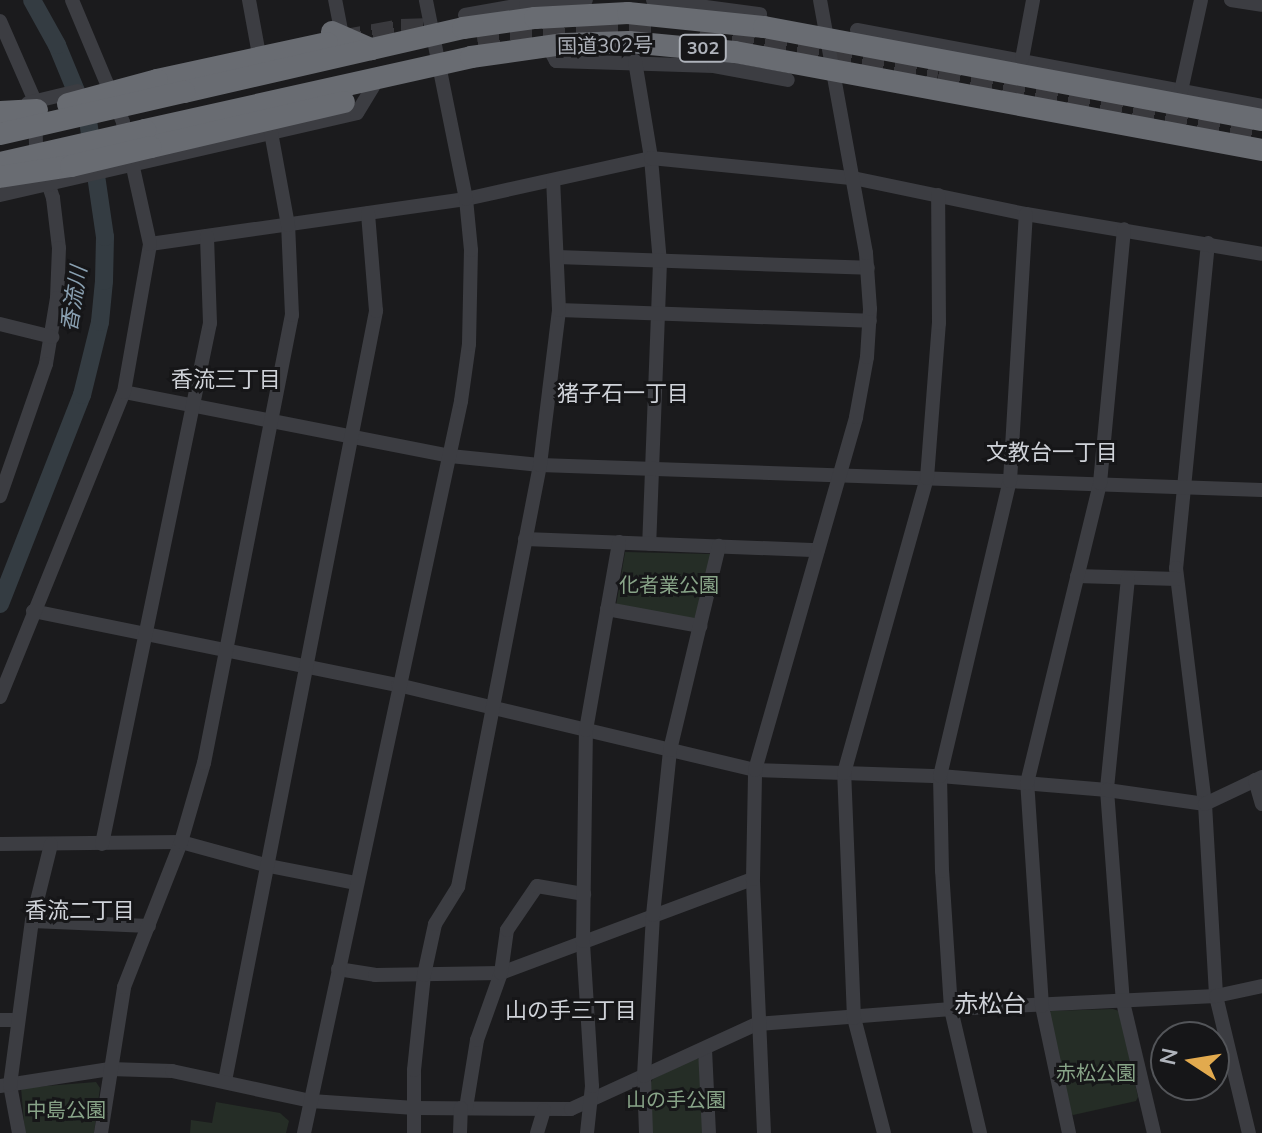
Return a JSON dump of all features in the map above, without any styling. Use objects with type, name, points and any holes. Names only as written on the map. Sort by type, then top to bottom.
[{"type":"highway","name":"国道302号","points":[[0,134],[371,49],[503,15],[606,13],[712,12],[888,51],[1188,97],[1262,120]]},
{"type":"highway","points":[[0,113],[157,80],[330,37],[371,49]]},
{"type":"highway","points":[[888,51],[896,41],[909,38]]},
{"type":"highway","name":"国道302号","points":[[0,163],[148,138],[436,64],[548,46],[637,42],[728,60],[832,71],[1262,150]]},
{"type":"highway","points":[[0,177],[71,166],[148,138],[344,102]]},
{"type":"street","points":[[0,697],[124,392],[150,244],[127,164],[123,122],[72,0]]},
{"type":"street","points":[[249,0],[258,49]]},
{"type":"street","points":[[41,103],[258,49],[330,37],[341,30],[335,0]]},
{"type":"street","points":[[304,1133],[398,685],[450,456],[469,344],[471,250],[466,199],[436,64],[426,0]]},
{"type":"street","points":[[465,15],[503,15],[586,0]]},
{"type":"street","points":[[653,0],[712,12],[760,14]]},
{"type":"street","points":[[764,1133],[753,879],[755,770],[856,417],[870,321],[868,268],[820,0]]},
{"type":"street","points":[[1022,59],[1033,0]]},
{"type":"street","points":[[1188,97],[1201,0]]},
{"type":"street","points":[[1231,0],[1262,5]]},
{"type":"street","points":[[0,21],[41,103],[36,146],[50,185],[59,248],[52,337],[46,364],[0,496]]},
{"type":"street","points":[[857,30],[1022,59],[1188,97],[1262,106]]},
{"type":"street","points":[[548,46],[556,61],[728,60],[788,80]]},
{"type":"street","points":[[635,61],[651,158],[660,262],[649,544]]},
{"type":"street","points":[[0,195],[357,113],[379,77]]},
{"type":"street","points":[[101,1133],[124,987],[181,842],[204,763],[292,315],[288,225],[271,132]]},
{"type":"street","points":[[150,244],[466,199],[651,158],[853,178],[1026,214],[1262,254]]},
{"type":"street","points":[[414,1133],[414,1070],[424,975],[435,924],[458,887],[540,465],[559,310],[553,180]]},
{"type":"street","points":[[884,1133],[854,1018],[844,773],[927,478],[939,323],[938,195]]},
{"type":"street","points":[[225,1081],[376,311],[368,213]]},
{"type":"street","points":[[980,1133],[951,1009],[942,871],[940,776],[1010,481],[1026,214]]},
{"type":"street","points":[[1069,1133],[1042,1006],[1027,783],[1100,483],[1124,229]]},
{"type":"street","points":[[102,844],[210,323],[207,236]]},
{"type":"street","points":[[1208,243],[1183,485],[1177,579],[1205,804],[1216,996],[1249,1133]]},
{"type":"street","points":[[557,257],[868,268]]},
{"type":"street","points":[[559,310],[870,321]]},
{"type":"street","points":[[0,324],[52,337]]},
{"type":"street","points":[[124,392],[450,456],[540,465],[1262,490]]},
{"type":"street","points":[[525,539],[818,550]]},
{"type":"street","points":[[587,1133],[591,1099],[583,941],[586,730],[619,542]]},
{"type":"street","points":[[646,1133],[644,1076],[653,915],[670,750],[719,546]]},
{"type":"street","points":[[1077,576],[1177,579]]},
{"type":"street","points":[[1128,578],[1107,790],[1123,1002],[1154,1133]]},
{"type":"street","points":[[607,609],[700,626]]},
{"type":"street","points":[[33,611],[398,685],[755,770],[940,776],[1107,790],[1205,804],[1258,779],[1262,804]]},
{"type":"street","points":[[0,844],[181,842],[269,866],[356,883]]},
{"type":"street","points":[[19,1133],[5,1086],[32,921],[51,844]]},
{"type":"street","points":[[338,969],[375,975],[501,973],[753,879]]},
{"type":"street","points":[[460,1133],[477,1040],[501,973],[507,930],[537,886],[584,894]]},
{"type":"street","points":[[32,921],[149,926]]},
{"type":"street","points":[[5,1086],[110,1069],[172,1071],[311,1101],[415,1108],[571,1109],[757,1024],[951,1009],[1216,996],[1262,986]]},
{"type":"street","points":[[0,1020],[18,1020]]},
{"type":"street","points":[[705,1049],[709,1133]]},
{"type":"street","points":[[537,1133],[544,1110]]},
{"type":"green space","name":"化者業公園","points":[[625,552],[711,554],[696,619],[616,606]]},
{"type":"green space","name":"赤松公園","points":[[1051,1011],[1119,1011],[1138,1097],[1136,1101],[1073,1115],[1069,1112],[1048,1015]]},
{"type":"green space","name":"山の手公園","points":[[695,1058],[701,1060],[706,1133],[649,1133],[648,1087],[653,1079]]},
{"type":"green space","name":"中島公園","points":[[96,1082],[100,1088],[94,1133],[25,1133],[21,1088]]},
{"type":"green space","points":[[216,1102],[280,1113],[289,1121],[286,1133],[190,1133],[191,1120],[212,1123]]},
{"type":"waterway","name":"香流川","points":[[0,604],[82,395],[100,322],[104,281],[105,237],[88,120],[57,45],[32,0]]},
{"type":"tunnel","points":[[477,37],[596,24],[662,26]]},
{"type":"tunnel","points":[[340,41],[401,30],[433,29]]},
{"type":"tunnel","points":[[700,30],[939,71],[1262,134]]},
{"type":"district","name":"香流三丁目","points":[[226,380]]},
{"type":"district","name":"猪子石一丁目","points":[[623,394]]},
{"type":"district","name":"文教台一丁目","points":[[1052,453]]},
{"type":"district","name":"香流二丁目","points":[[80,911]]},
{"type":"district","name":"赤松台","points":[[990,1004]]},
{"type":"district","name":"山の手三丁目","points":[[571,1011]]}]
